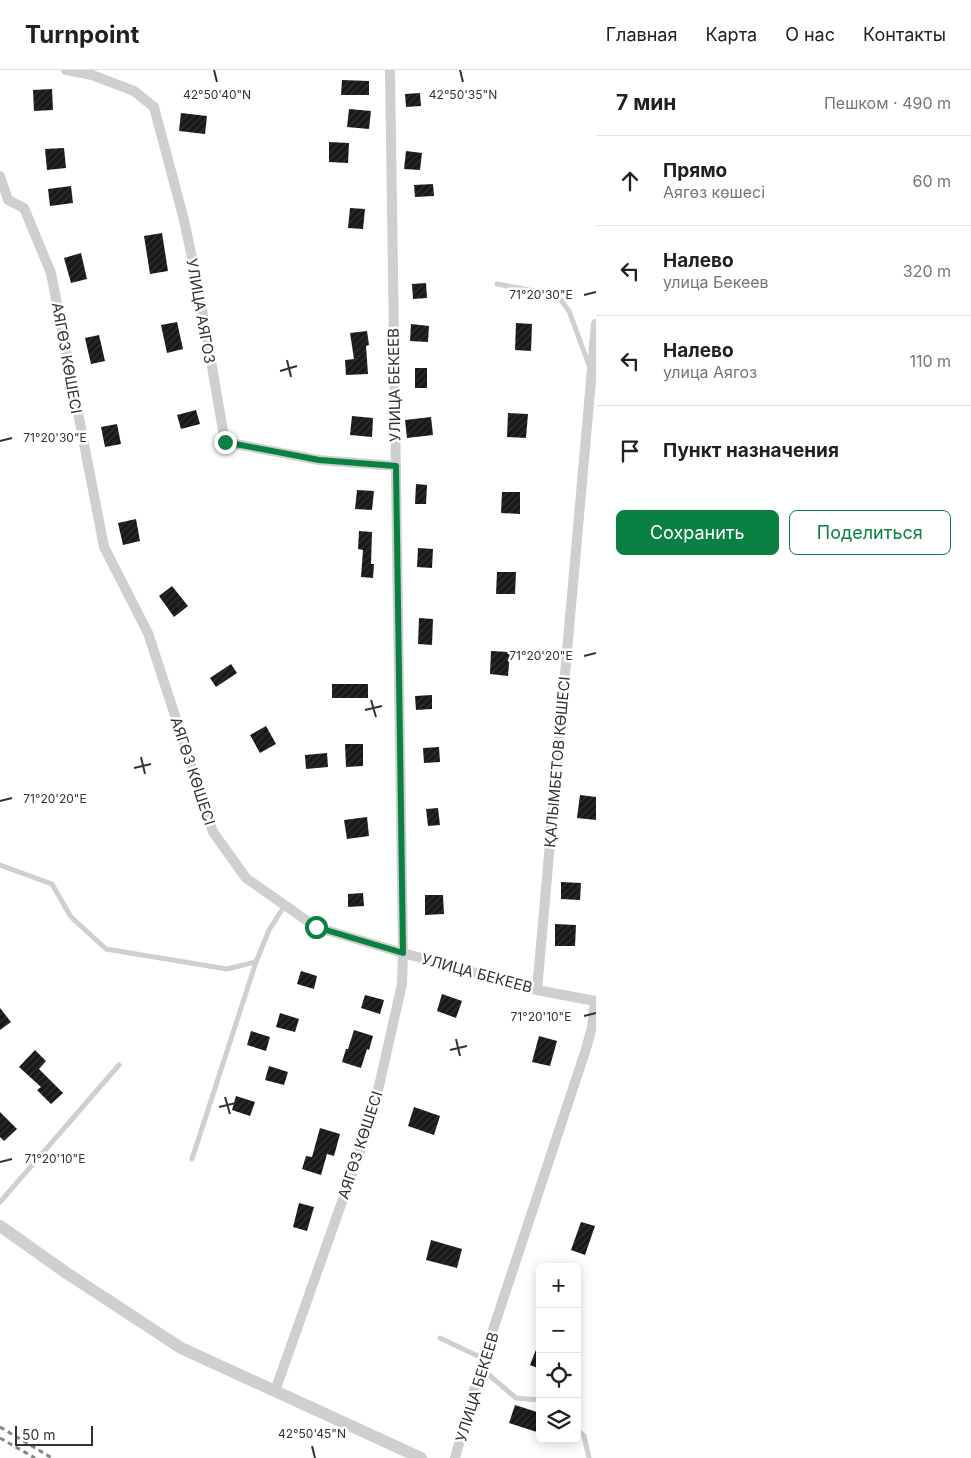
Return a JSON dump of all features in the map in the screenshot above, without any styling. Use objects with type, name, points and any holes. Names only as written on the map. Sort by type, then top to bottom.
[{"type":"street","name":"УЛИЦА АЯГОЗ","points":[[66,70],[92,75],[134,91],[154,107],[184,220],[198,286],[225,442],[319,460],[396,466]]},
{"type":"street","name":"УЛИЦА БЕКЕЕВ","points":[[390,70],[403,953],[537,990],[596,1001],[586,1049],[479,1372],[455,1458]]},
{"type":"street","name":"АЯГӨЗ КӨШЕСІ","points":[[0,176],[8,200],[24,208],[51,273],[104,547],[148,633],[213,832],[246,878],[316,927],[403,953],[402,984],[372,1118],[275,1390]]},
{"type":"street","name":"ҚАЛЫМБЕТОВ КӨШЕСІ","points":[[537,990],[596,324]]},
{"type":"street","points":[[0,1226],[65,1272],[181,1348],[421,1458]]},
{"type":"lane","points":[[497,284],[557,294],[569,311],[592,374]]},
{"type":"lane","points":[[0,865],[52,884],[71,917],[106,950],[227,969],[256,962]]},
{"type":"lane","points":[[192,1159],[256,962],[269,930],[285,906]]},
{"type":"lane","points":[[0,1202],[118,1064]]},
{"type":"lane","points":[[440,1338],[484,1359]]},
{"type":"lane","points":[[479,1372],[489,1375],[516,1398],[536,1400]]},
{"type":"lane","points":[[581,1433],[584,1436],[589,1458]]},
{"type":"building","points":[[342,80],[369,81],[369,95],[341,95]]},
{"type":"building","points":[[52,89],[53,110],[34,111],[33,90]]},
{"type":"building","points":[[420,93],[421,106],[406,107],[405,94]]},
{"type":"building","points":[[349,109],[371,111],[369,129],[347,127]]},
{"type":"building","points":[[181,113],[207,116],[205,134],[179,131]]},
{"type":"building","points":[[329,142],[349,143],[348,163],[329,162]]},
{"type":"building","points":[[64,148],[66,168],[47,170],[45,149]]},
{"type":"building","points":[[406,151],[422,153],[420,170],[404,169]]},
{"type":"building","points":[[433,184],[434,196],[415,197],[414,185]]},
{"type":"building","points":[[71,186],[73,203],[50,206],[48,189]]},
{"type":"building","points":[[350,208],[365,209],[363,229],[348,228]]},
{"type":"building","points":[[162,233],[168,271],[150,274],[144,236]]},
{"type":"building","points":[[81,253],[87,279],[71,283],[64,258]]},
{"type":"building","points":[[426,283],[427,298],[413,299],[412,284]]},
{"type":"building","points":[[177,322],[183,349],[167,353],[161,325]]},
{"type":"building","points":[[516,323],[532,324],[531,351],[515,350]]},
{"type":"building","points":[[411,324],[429,326],[428,342],[410,341]]},
{"type":"building","points":[[367,331],[369,345],[366,346],[368,374],[346,375],[345,360],[354,359],[350,333]]},
{"type":"building","points":[[99,335],[105,361],[91,364],[85,338]]},
{"type":"building","points":[[415,368],[427,368],[427,388],[415,388]]},
{"type":"building","points":[[196,410],[200,424],[181,429],[177,415]]},
{"type":"building","points":[[508,413],[528,414],[526,438],[507,437]]},
{"type":"building","points":[[352,416],[373,418],[372,437],[350,435]]},
{"type":"building","points":[[431,417],[433,435],[407,438],[405,420]]},
{"type":"building","points":[[117,424],[121,444],[105,447],[101,427]]},
{"type":"building","points":[[416,484],[427,485],[426,504],[415,504]]},
{"type":"building","points":[[357,490],[374,491],[372,510],[355,509]]},
{"type":"building","points":[[502,492],[520,492],[520,514],[501,513]]},
{"type":"building","points":[[136,519],[140,541],[123,545],[118,523]]},
{"type":"building","points":[[359,531],[372,532],[371,564],[374,564],[373,578],[361,577],[363,550],[358,549]]},
{"type":"building","points":[[418,548],[433,549],[432,568],[417,567]]},
{"type":"building","points":[[497,572],[516,572],[515,594],[496,594]]},
{"type":"building","points":[[172,586],[188,606],[174,617],[159,596]]},
{"type":"building","points":[[419,618],[433,619],[432,645],[418,644]]},
{"type":"building","points":[[491,651],[510,652],[508,676],[490,674]]},
{"type":"building","points":[[231,664],[237,673],[216,687],[210,678]]},
{"type":"building","points":[[332,684],[368,684],[368,698],[332,698]]},
{"type":"building","points":[[432,695],[432,709],[416,710],[415,696]]},
{"type":"building","points":[[266,726],[276,744],[260,753],[250,735]]},
{"type":"building","points":[[345,744],[363,744],[363,766],[346,767]]},
{"type":"building","points":[[439,747],[440,762],[424,763],[423,748]]},
{"type":"building","points":[[327,753],[328,767],[306,769],[305,755]]},
{"type":"building","points":[[580,795],[596,797],[596,820],[577,818]]},
{"type":"building","points":[[438,808],[440,825],[428,826],[426,809]]},
{"type":"building","points":[[367,817],[369,836],[347,839],[344,820]]},
{"type":"building","points":[[561,882],[581,883],[580,900],[561,899]]},
{"type":"building","points":[[363,893],[364,906],[348,907],[348,894]]},
{"type":"building","points":[[425,895],[443,895],[444,914],[425,915]]},
{"type":"building","points":[[555,924],[576,925],[575,946],[555,946]]},
{"type":"building","points":[[301,971],[317,976],[314,989],[297,984]]},
{"type":"building","points":[[442,994],[462,1001],[456,1018],[437,1011]]},
{"type":"building","points":[[365,995],[384,1000],[380,1014],[361,1008]]},
{"type":"building","points":[[0,1008],[11,1022],[0,1030]]},
{"type":"building","points":[[280,1013],[299,1019],[295,1032],[276,1027]]},
{"type":"building","points":[[354,1030],[373,1036],[361,1068],[342,1062]]},
{"type":"building","points":[[251,1031],[270,1037],[266,1051],[247,1045]]},
{"type":"building","points":[[539,1036],[557,1041],[550,1066],[532,1062]]},
{"type":"building","points":[[35,1050],[46,1061],[39,1069],[63,1093],[51,1104],[37,1090],[41,1087],[19,1067]]},
{"type":"building","points":[[269,1066],[288,1072],[284,1085],[265,1080]]},
{"type":"building","points":[[236,1096],[255,1102],[250,1116],[232,1110]]},
{"type":"building","points":[[414,1107],[440,1116],[434,1135],[408,1126]]},
{"type":"building","points":[[0,1112],[17,1129],[4,1141],[0,1137]]},
{"type":"building","points":[[320,1128],[340,1134],[334,1156],[327,1154],[321,1175],[302,1169],[306,1156],[312,1157]]},
{"type":"building","points":[[299,1203],[314,1207],[307,1231],[293,1227]]},
{"type":"building","points":[[581,1222],[595,1226],[585,1255],[571,1250]]},
{"type":"building","points":[[431,1240],[462,1249],[457,1268],[426,1260]]},
{"type":"building","points":[[536,1350],[536,1367],[530,1365]]},
{"type":"building","points":[[515,1405],[536,1412],[536,1432],[509,1423]]},
{"type":"railway","points":[[0,1427],[52,1458]]},
{"type":"railway","points":[[0,1438],[35,1458]]},
{"type":"route","points":[[225,442],[319,460],[396,466],[403,953],[316,927]]}]
